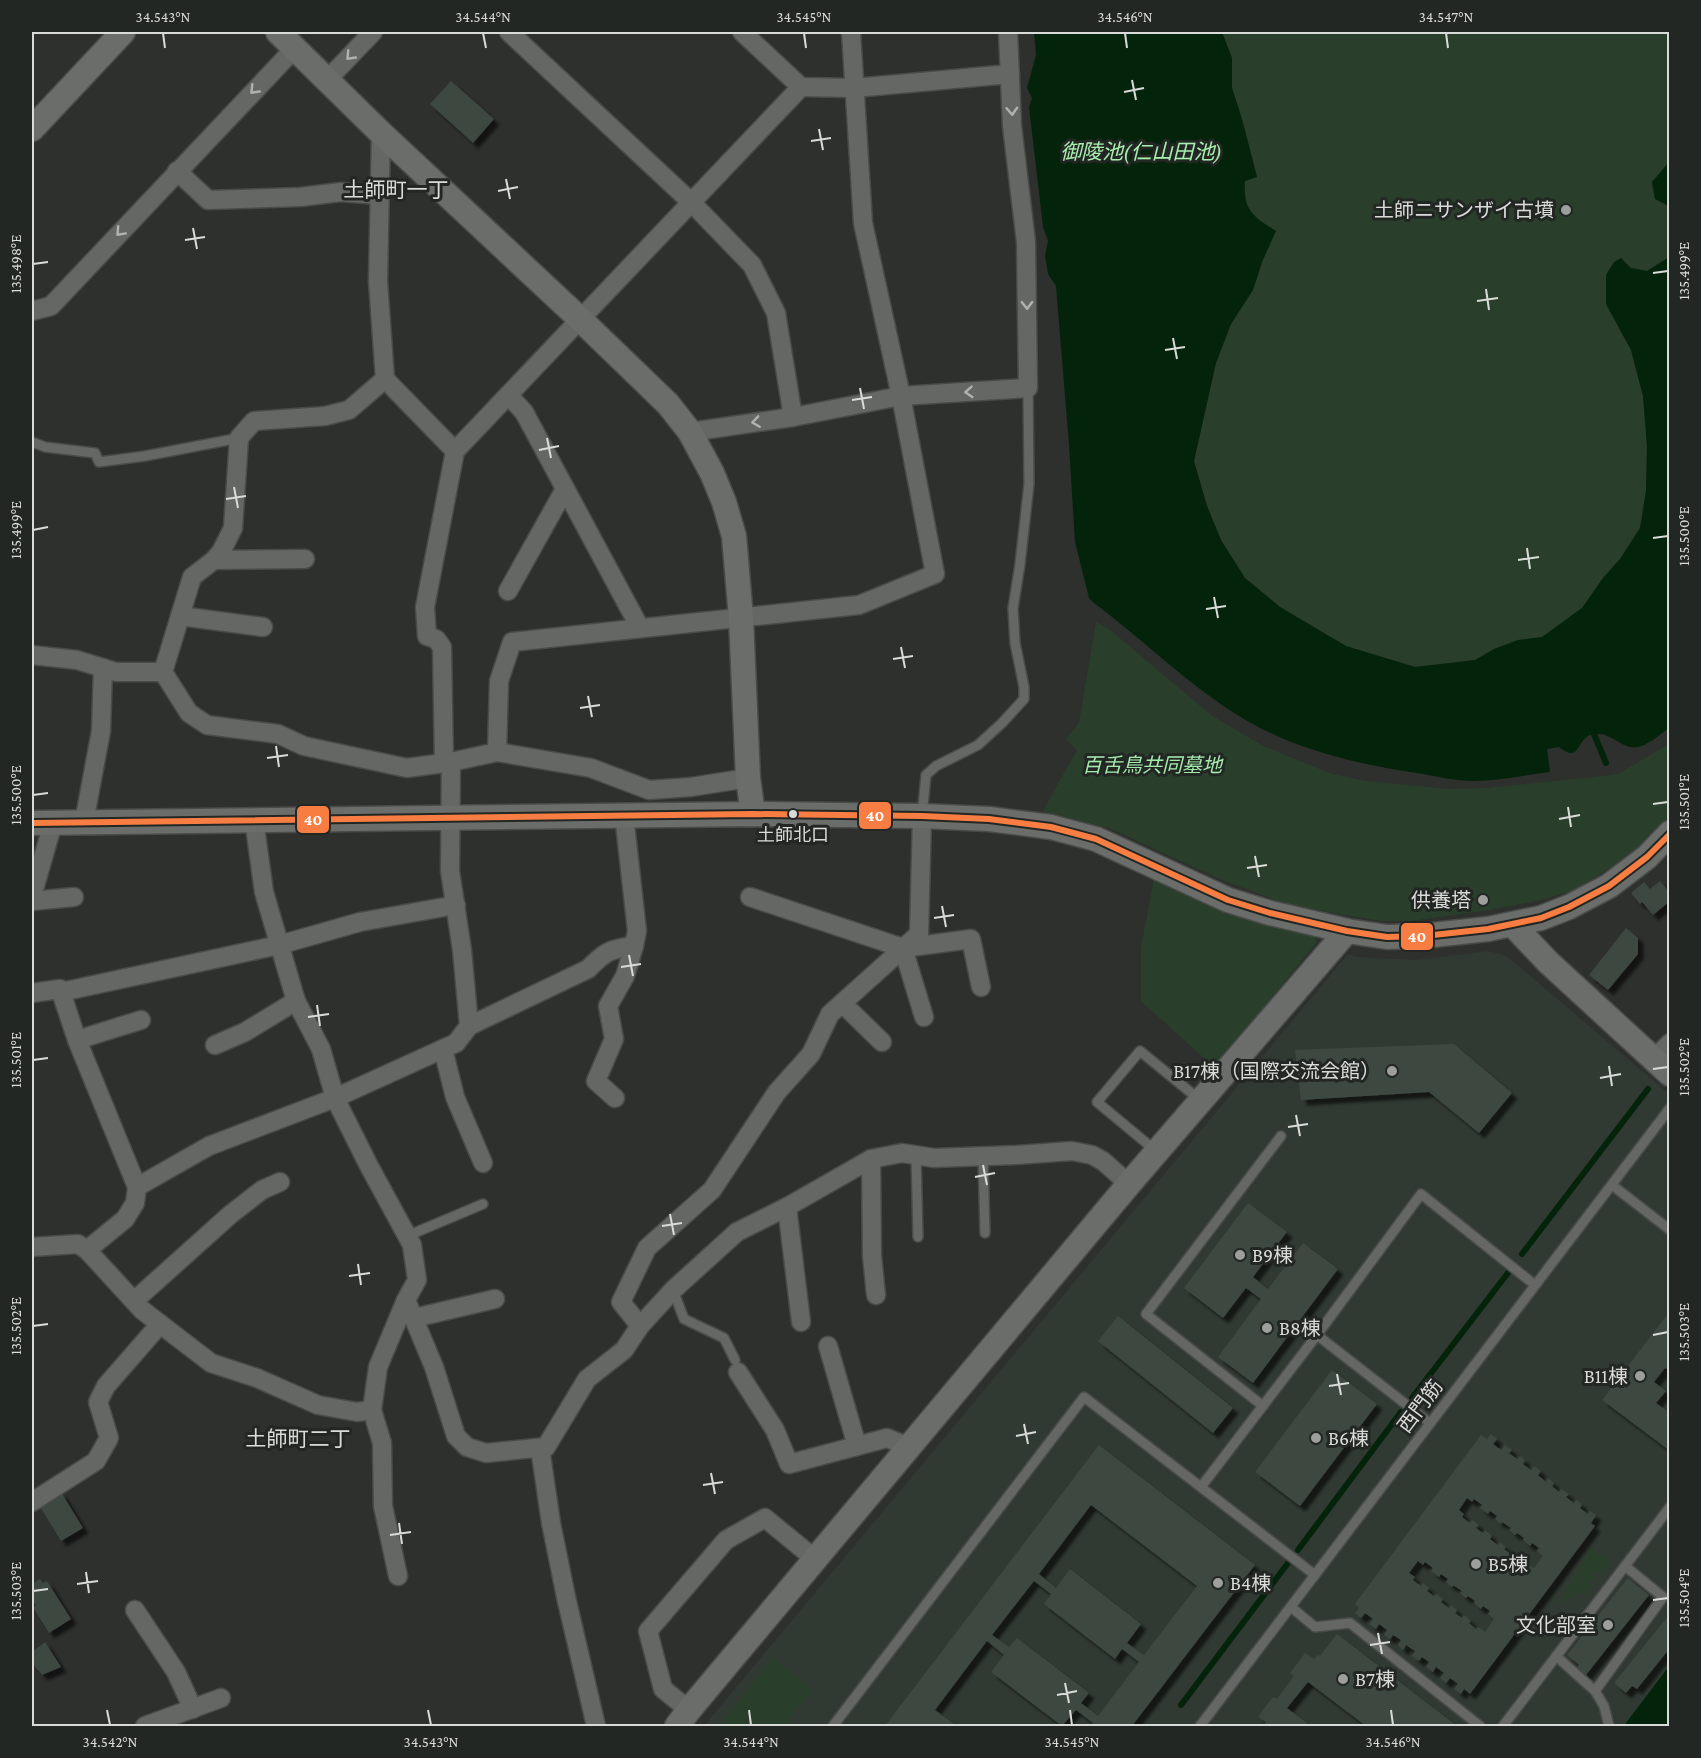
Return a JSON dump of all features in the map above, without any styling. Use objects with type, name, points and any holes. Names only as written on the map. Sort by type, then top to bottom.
[{"type":"street","points":[[32,129],[123,32]]},
{"type":"street","points":[[327,80],[373,32]]},
{"type":"street","points":[[509,32],[691,202],[752,265],[776,312],[793,417]]},
{"type":"street","points":[[742,32],[801,87],[854,88],[1010,74]]},
{"type":"street","points":[[497,752],[499,681],[512,642],[859,605],[935,574],[902,396],[863,224],[851,32]]},
{"type":"street","points":[[690,432],[793,417],[902,396],[1028,388],[1026,242],[1012,126],[1008,32]]},
{"type":"street","points":[[32,311],[51,306],[177,171],[286,40],[668,404],[690,432],[712,473],[734,536],[741,618],[748,778],[753,814]]},
{"type":"street","points":[[469,1026],[462,950],[450,871],[450,817],[442,647],[436,639],[427,636],[425,607],[455,451],[801,87]]},
{"type":"street","points":[[381,133],[378,281],[386,379],[455,451]]},
{"type":"street","points":[[177,171],[208,200],[300,197],[340,192],[379,195]]},
{"type":"street","points":[[386,379],[349,410],[325,416],[254,421],[239,438],[233,528],[221,552],[192,577],[163,672],[189,713],[207,725],[278,734],[304,746],[407,768],[497,752],[591,768],[649,790],[691,787],[748,778]]},
{"type":"street","points":[[508,395],[524,412],[640,628]]},
{"type":"street","points":[[507,591],[565,489]]},
{"type":"street","points":[[214,560],[305,559]]},
{"type":"street","points":[[180,615],[263,627]]},
{"type":"street","points":[[32,655],[77,660],[116,672],[163,672]]},
{"type":"street","points":[[84,822],[100,731],[103,668]]},
{"type":"street","points":[[615,1098],[596,1081],[614,1039],[608,1006],[625,976],[637,931],[624,815]]},
{"type":"street","points":[[32,896],[42,823],[624,815],[922,816],[989,819],[1052,827],[1096,839],[1228,900],[1270,913],[1347,931],[1387,937],[1425,936],[1513,925],[1569,908],[1609,886],[1647,857],[1670,833]]},
{"type":"street","points":[[640,1326],[621,1302],[646,1248],[712,1190],[777,1092],[811,1054],[830,1014],[919,934],[922,816]]},
{"type":"street","points":[[254,820],[264,892],[296,1001],[321,1049],[335,1098],[412,1245],[417,1280],[406,1300],[378,1367],[372,1410],[382,1443],[383,1506],[398,1576]]},
{"type":"street","points":[[32,901],[74,897]]},
{"type":"street","points":[[750,897],[903,948],[971,939],[981,987]]},
{"type":"street","points":[[61,992],[279,945],[360,922],[456,905]]},
{"type":"street","points":[[1513,925],[1548,962],[1661,1067],[1670,1043]]},
{"type":"street","points":[[815,1559],[765,1518],[726,1540],[648,1631],[663,1689],[683,1718],[1129,1184],[1347,931]]},
{"type":"street","points":[[137,1187],[209,1146],[335,1098],[456,1043],[469,1026],[588,969],[602,955],[616,948],[634,946]]},
{"type":"street","points":[[903,948],[924,1017]]},
{"type":"street","points":[[32,993],[60,989],[77,1040],[137,1187],[135,1203],[125,1219],[87,1250]]},
{"type":"street","points":[[215,1045],[245,1032],[296,1001]]},
{"type":"street","points":[[842,1003],[882,1042]]},
{"type":"street","points":[[77,1040],[141,1020]]},
{"type":"street","points":[[443,1049],[455,1098],[483,1163]]},
{"type":"street","points":[[406,1300],[434,1367],[456,1436],[467,1447],[486,1453],[540,1448],[546,1447],[587,1379],[624,1350],[640,1326],[673,1290],[737,1232],[871,1160],[902,1153],[934,1158],[1072,1151],[1092,1155],[1103,1161],[1129,1184]]},
{"type":"street","points":[[871,1160],[872,1256],[876,1295]]},
{"type":"street","points":[[134,1301],[231,1214],[262,1190],[280,1182]]},
{"type":"street","points":[[787,1207],[801,1322]]},
{"type":"street","points":[[32,1247],[78,1244],[87,1250],[142,1310],[211,1363],[257,1378],[318,1405],[357,1412],[372,1410]]},
{"type":"street","points":[[414,1318],[495,1299]]},
{"type":"street","points":[[32,1502],[96,1461],[109,1438],[98,1402],[106,1386],[160,1324]]},
{"type":"street","points":[[828,1346],[857,1446]]},
{"type":"street","points":[[737,1366],[775,1430],[789,1464],[887,1438],[909,1447]]},
{"type":"street","points":[[540,1448],[551,1522],[566,1597],[596,1726]]},
{"type":"street","points":[[135,1611],[176,1672],[193,1709]]},
{"type":"street","points":[[145,1726],[221,1698]]},
{"type":"lane","points":[[922,816],[926,775],[936,766],[978,745],[1024,699],[1024,687],[1015,643],[1013,609],[1029,484],[1028,388]]},
{"type":"lane","points":[[32,442],[45,447],[95,453],[99,462],[145,456],[239,438]]},
{"type":"lane","points":[[1158,1152],[1097,1102],[1140,1051],[1201,1102]]},
{"type":"lane","name":"西門筋","points":[[1200,1726],[1670,1108]]},
{"type":"lane","points":[[1263,1406],[1146,1314],[1281,1136]]},
{"type":"lane","points":[[916,1156],[918,1237]]},
{"type":"lane","points":[[983,1157],[985,1233]]},
{"type":"lane","points":[[1612,1185],[1670,1230]]},
{"type":"lane","points":[[1201,1486],[1421,1194],[1535,1286]]},
{"type":"lane","points":[[407,1236],[483,1204]]},
{"type":"lane","points":[[673,1290],[684,1319],[724,1338],[737,1366]]},
{"type":"lane","points":[[1317,1335],[1430,1423]]},
{"type":"lane","points":[[833,1726],[1084,1397],[1315,1575]]},
{"type":"lane","points":[[1503,1726],[1670,1506]]},
{"type":"lane","points":[[1595,1691],[1663,1597],[1624,1566]]},
{"type":"lane","points":[[1291,1607],[1315,1627],[1350,1623],[1480,1726]]},
{"type":"lane","points":[[1556,1656],[1595,1691],[1604,1706],[1609,1726]]},
{"type":"shaded area","points":[[1488,951],[1504,955],[1520,967],[1669,1094],[1669,1726],[704,1726],[1348,954],[1356,957],[1416,960]]},
{"type":"green space","points":[[1222,32],[1669,32],[1669,162],[1652,183],[1655,199],[1669,206],[1669,257],[1647,271],[1631,268],[1606,304],[1631,350],[1643,396],[1647,447],[1646,491],[1640,528],[1620,559],[1582,608],[1542,637],[1518,640],[1494,649],[1475,660],[1415,667],[1346,646],[1280,607],[1245,578],[1221,540],[1207,506],[1194,461],[1216,363],[1231,324],[1253,290],[1262,263],[1254,216],[1243,199],[1244,181],[1257,177],[1232,88],[1232,58]]},
{"type":"green space","name":"百舌鳥共同墓地","points":[[1096,622],[1109,629],[1211,715],[1263,746],[1332,774],[1365,781],[1449,789],[1487,788],[1618,774],[1669,744],[1669,816],[1647,840],[1610,868],[1574,890],[1541,900],[1411,921],[1381,921],[1283,903],[1222,880],[1109,828],[1043,811],[1077,750],[1066,739],[1079,723]]},
{"type":"green space","points":[[1154,879],[1219,908],[1315,935],[1316,943],[1215,1068],[1141,1001],[1141,947]]},
{"type":"green space","points":[[1591,1547],[1597,1553],[1608,1555],[1607,1562],[1611,1564],[1608,1570],[1598,1567],[1605,1575],[1593,1572],[1595,1578],[1600,1581],[1586,1579],[1594,1588],[1586,1588],[1588,1596],[1579,1593],[1559,1604]]},
{"type":"green space","points":[[773,1658],[812,1690],[784,1726],[719,1726]]},
{"type":"water","name":"御陵池(仁山田池)","points":[[1034,32],[1222,32],[1232,58],[1232,88],[1257,177],[1245,181],[1246,199],[1251,212],[1276,231],[1253,290],[1231,324],[1216,363],[1194,461],[1207,506],[1221,540],[1245,578],[1280,607],[1346,646],[1415,667],[1475,660],[1494,649],[1518,640],[1542,637],[1582,608],[1620,559],[1640,528],[1646,491],[1647,447],[1643,396],[1631,350],[1606,304],[1606,275],[1614,262],[1621,258],[1631,268],[1647,271],[1669,257],[1669,728],[1642,746],[1635,747],[1629,747],[1600,734],[1594,734],[1588,736],[1572,753],[1559,747],[1547,749],[1550,772],[1502,779],[1461,780],[1370,765],[1293,743],[1245,720],[1189,681],[1089,598],[1075,542],[1056,286],[1048,274],[1045,256],[1048,241],[1043,227],[1029,107],[1032,98],[1027,88],[1036,55]]},
{"type":"water","points":[[1669,162],[1670,206],[1655,199],[1652,182]]},
{"type":"water","points":[[1669,1666],[1669,1726],[1625,1726],[1626,1723]]},
{"type":"building","points":[[451,81],[494,119],[473,143],[430,104]]},
{"type":"building","points":[[1660,881],[1670,893],[1670,901],[1653,915],[1631,893],[1644,882],[1650,889]]},
{"type":"building","points":[[1626,928],[1638,938],[1638,954],[1608,990],[1589,975]]},
{"type":"building","name":"B17棟（国際交流会館）","points":[[1454,1044],[1512,1093],[1479,1133],[1429,1092],[1301,1100],[1295,1050]]},
{"type":"building","points":[[1248,1203],[1287,1232],[1253,1277],[1268,1289],[1303,1243],[1338,1269],[1253,1383],[1218,1357],[1261,1299],[1246,1288],[1223,1318],[1184,1288]]},
{"type":"building","name":"B11棟","points":[[1670,1311],[1670,1365],[1654,1382],[1666,1391],[1656,1403],[1670,1413],[1670,1451],[1602,1400]]},
{"type":"building","points":[[1118,1316],[1233,1408],[1213,1433],[1098,1341]]},
{"type":"building","name":"B6棟","points":[[1332,1370],[1377,1404],[1300,1506],[1255,1472]]},
{"type":"building","name":"B5棟","points":[[1491,1434],[1497,1439],[1493,1444],[1501,1450],[1505,1445],[1512,1450],[1509,1453],[1517,1459],[1520,1456],[1525,1460],[1523,1464],[1531,1470],[1534,1466],[1541,1471],[1538,1475],[1546,1482],[1548,1478],[1559,1492],[1561,1489],[1569,1494],[1566,1497],[1574,1503],[1576,1500],[1582,1504],[1580,1508],[1588,1514],[1590,1511],[1596,1515],[1591,1523],[1595,1526],[1470,1694],[1464,1689],[1461,1694],[1454,1689],[1458,1684],[1450,1678],[1446,1683],[1440,1678],[1444,1673],[1436,1667],[1433,1672],[1426,1667],[1429,1662],[1422,1657],[1419,1661],[1412,1656],[1415,1651],[1406,1645],[1403,1650],[1398,1645],[1401,1640],[1393,1635],[1390,1639],[1384,1635],[1387,1630],[1379,1624],[1376,1629],[1369,1624],[1373,1619],[1365,1613],[1361,1618],[1355,1613],[1359,1608],[1355,1604],[1481,1435],[1487,1439]],"holes":[[[1467,1498],[1472,1502],[1474,1499],[1482,1505],[1480,1508],[1488,1514],[1490,1511],[1497,1516],[1495,1519],[1511,1528],[1509,1530],[1515,1535],[1517,1533],[1524,1538],[1523,1540],[1530,1546],[1532,1543],[1539,1548],[1537,1551],[1543,1556],[1534,1568],[1527,1564],[1525,1566],[1518,1560],[1520,1558],[1504,1549],[1506,1547],[1500,1542],[1498,1545],[1490,1539],[1492,1536],[1485,1530],[1483,1533],[1476,1528],[1479,1525],[1472,1520],[1470,1523],[1462,1517],[1464,1514],[1459,1510]],[[1418,1561],[1423,1565],[1425,1562],[1433,1568],[1431,1571],[1439,1577],[1441,1574],[1448,1579],[1446,1582],[1462,1591],[1460,1593],[1466,1598],[1468,1596],[1475,1601],[1474,1603],[1481,1609],[1483,1606],[1490,1611],[1488,1614],[1494,1619],[1485,1632],[1478,1627],[1476,1629],[1464,1615],[1462,1618],[1455,1613],[1457,1610],[1451,1605],[1449,1608],[1441,1602],[1443,1599],[1427,1591],[1429,1588],[1423,1583],[1421,1586],[1413,1580],[1415,1577],[1409,1573]]]},
{"type":"building","name":"B4棟","points":[[1099,1445],[1255,1565],[1132,1726],[1090,1726],[1093,1723],[1076,1710],[1062,1726],[991,1672],[1004,1655],[987,1641],[935,1710],[957,1726],[885,1726]],"holes":[[[1091,1505],[1197,1586],[1144,1655],[1127,1643],[1141,1624],[1070,1569],[1056,1588],[1039,1574]],[[1034,1581],[1051,1594],[1044,1604],[1115,1659],[1122,1649],[1139,1662],[1098,1716],[1081,1703],[1089,1693],[1017,1638],[1009,1647],[992,1635]]]},
{"type":"building","points":[[61,1492],[83,1528],[61,1541],[39,1505]]},
{"type":"building","name":"文化部室","points":[[1628,1578],[1649,1595],[1586,1675],[1577,1668],[1579,1665],[1567,1655]]},
{"type":"building","points":[[40,1579],[43,1583],[47,1581],[71,1619],[49,1633],[33,1607],[36,1606],[32,1599],[32,1584]]},
{"type":"building","name":"文化部室","points":[[1670,1614],[1670,1648],[1637,1689],[1632,1686],[1626,1693],[1614,1683]]},
{"type":"building","name":"B7棟","points":[[1337,1634],[1457,1726],[1366,1726],[1308,1682],[1287,1708],[1311,1726],[1263,1726],[1266,1722],[1258,1717],[1273,1697],[1277,1699],[1294,1676],[1290,1673],[1305,1653],[1314,1659],[1320,1656]]},
{"type":"building","points":[[45,1642],[61,1667],[42,1675],[33,1664],[32,1652]]},
{"type":"waterway","points":[[1594,734],[1606,763]]},
{"type":"waterway","points":[[1522,1254],[1648,1089]]},
{"type":"waterway","points":[[1412,1398],[1511,1269]]},
{"type":"waterway","points":[[1298,1550],[1401,1412]]},
{"type":"waterway","points":[[1181,1705],[1288,1563]]},
{"type":"transit line","name":"40","points":[[32,823],[753,814],[989,819],[1051,827],[1096,839],[1228,900],[1270,913],[1347,931],[1387,937],[1424,936],[1488,929],[1541,918],[1569,907],[1609,886],[1647,857],[1670,834]]},
{"type":"place","name":"土師ニサンザイ古墳","points":[[1566,210]]},
{"type":"place","name":"土師北口","points":[[793,814]]},
{"type":"place","name":"供養塔","points":[[1483,900]]},
{"type":"place","name":"B17棟（国際交流会館）","points":[[1392,1071]]},
{"type":"place","name":"B9棟","points":[[1240,1255]]},
{"type":"place","name":"B8棟","points":[[1267,1328]]},
{"type":"place","name":"B11棟","points":[[1640,1376]]},
{"type":"place","name":"B6棟","points":[[1316,1438]]},
{"type":"place","name":"B5棟","points":[[1476,1564]]},
{"type":"place","name":"B4棟","points":[[1218,1583]]},
{"type":"place","name":"文化部室","points":[[1608,1625]]},
{"type":"place","name":"B7棟","points":[[1343,1679]]},
{"type":"district","name":"土師町一丁","points":[[396,190]]},
{"type":"district","name":"土師町二丁","points":[[298,1439]]}]
